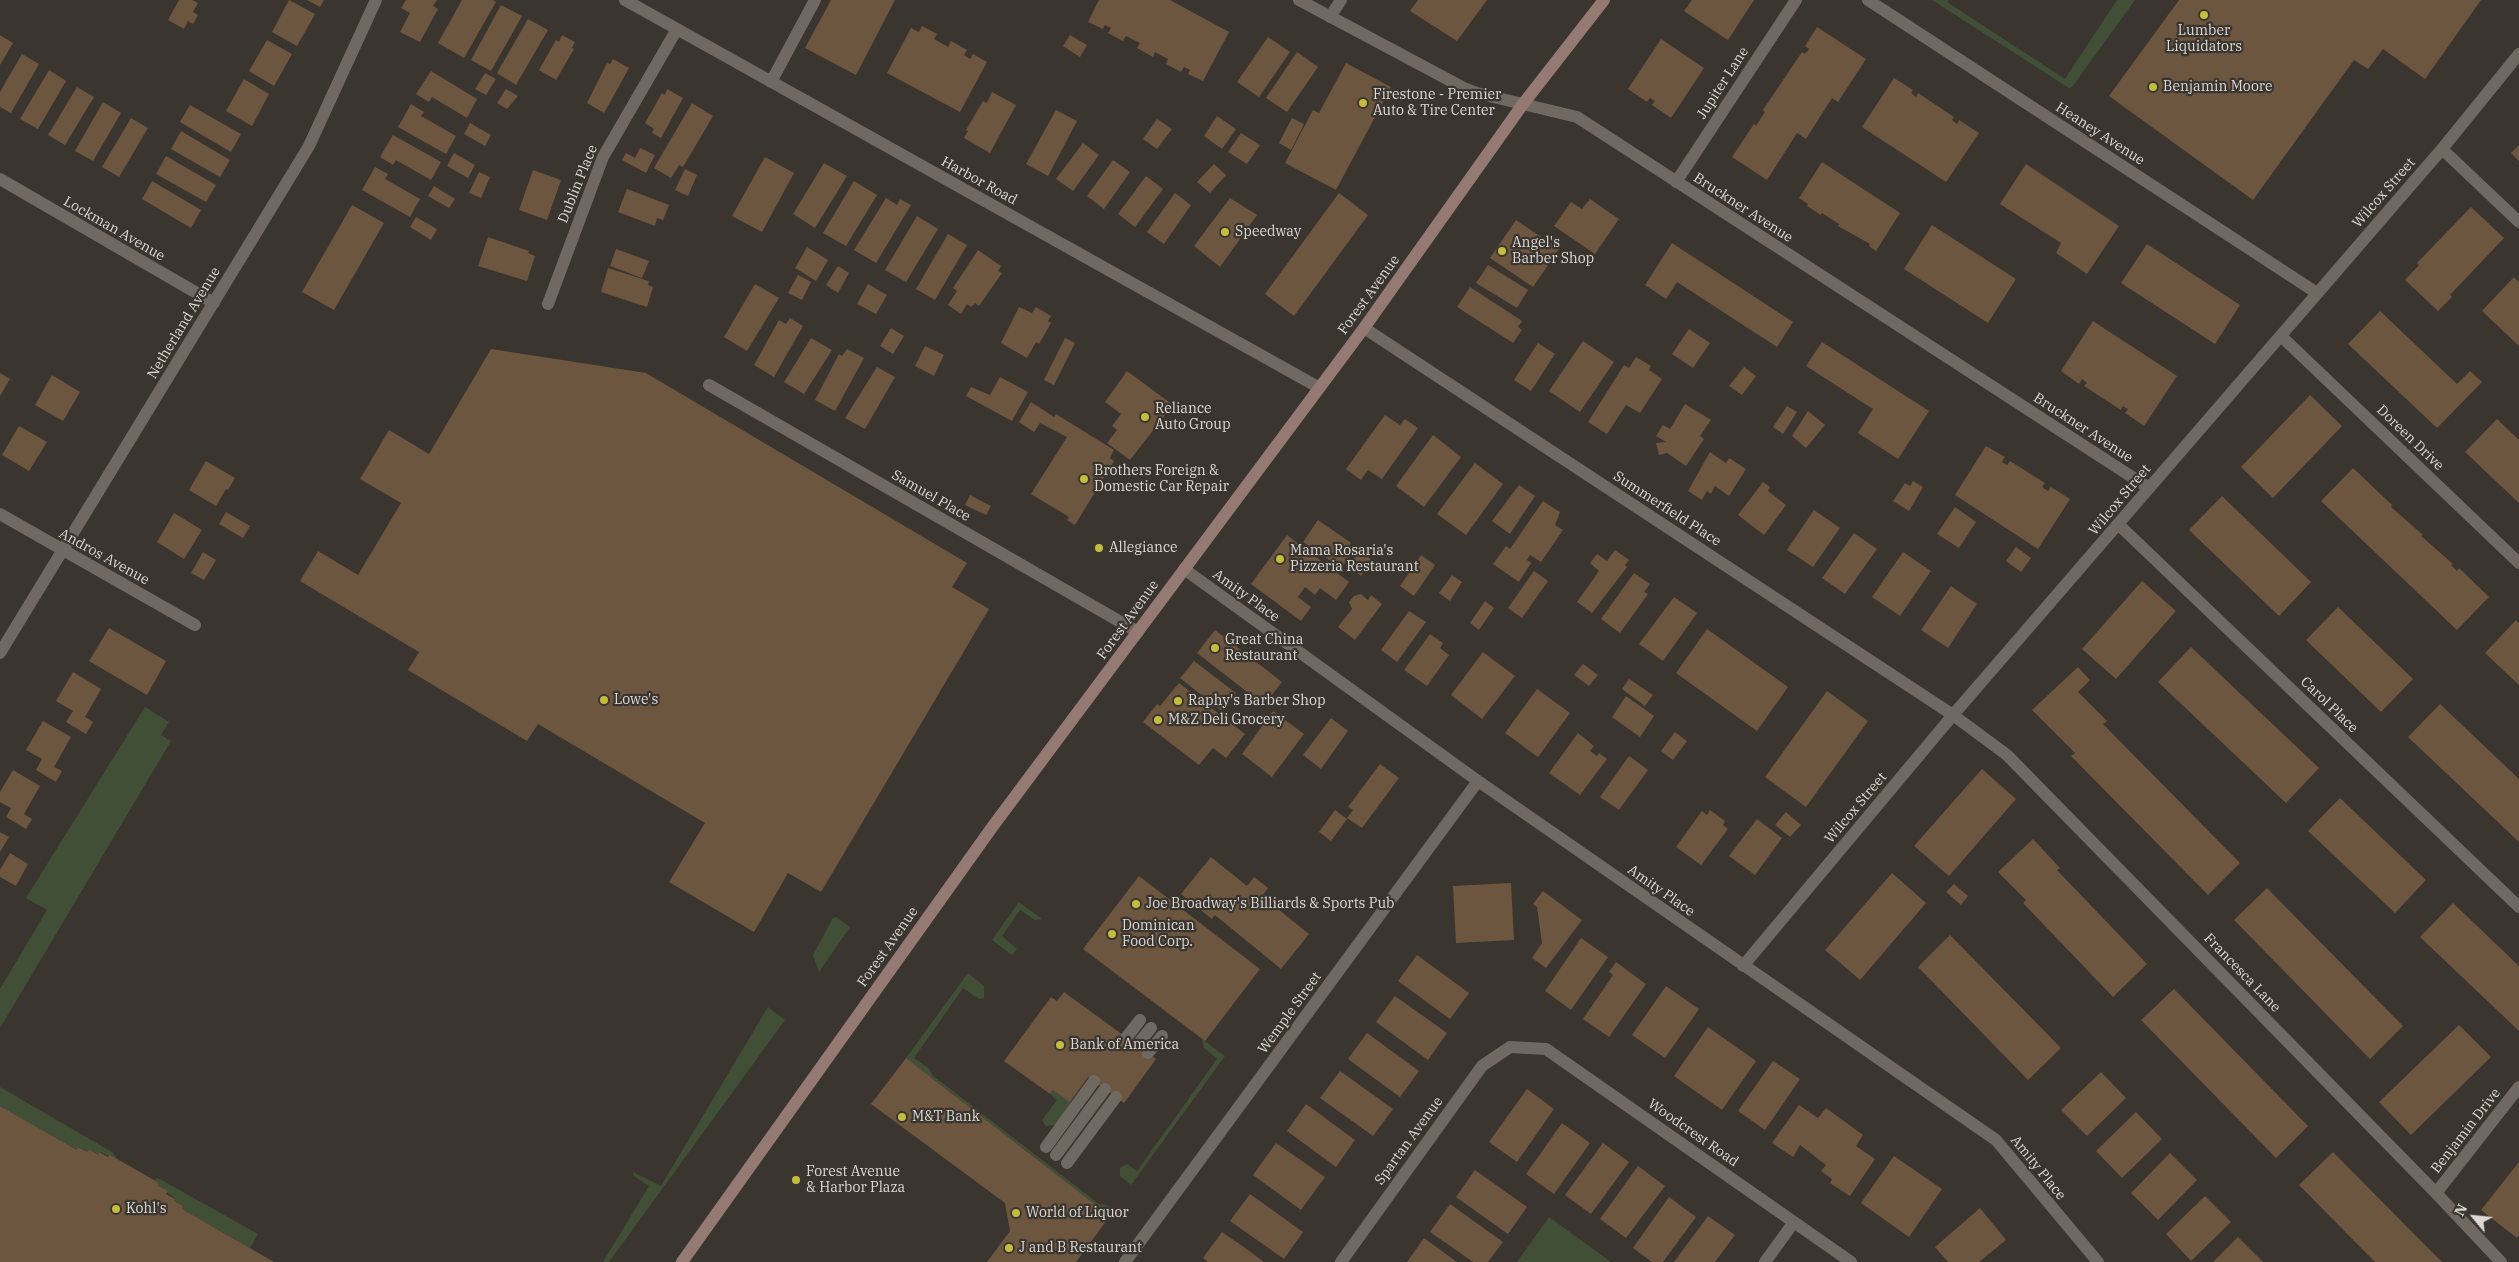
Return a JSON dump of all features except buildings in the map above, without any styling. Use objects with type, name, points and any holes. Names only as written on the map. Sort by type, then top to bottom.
[{"type":"main road","name":"Forest Avenue","points":[[682,1262],[993,826],[1318,387],[1364,328],[1522,104],[1604,0]]},
{"type":"street","name":"Netherland Avenue","points":[[0,653],[309,146],[376,0]]},
{"type":"street","name":"Harbor Road","points":[[625,0],[1318,387]]},
{"type":"street","points":[[771,82],[815,0]]},
{"type":"street","name":"Bruckner Avenue","points":[[1299,0],[1464,88],[1577,117],[2149,488]]},
{"type":"street","points":[[1330,16],[1341,0]]},
{"type":"street","name":"Jupiter Lane","points":[[1676,182],[1796,0]]},
{"type":"street","name":"Heaney Avenue","points":[[1868,0],[2317,293]]},
{"type":"street","name":"Dublin Place","points":[[548,304],[603,157],[677,29]]},
{"type":"street","name":"Wilcox Street","points":[[1743,966],[1953,715],[2442,150],[2519,54]]},
{"type":"street","points":[[2442,150],[2519,222]]},
{"type":"street","name":"Lockman Avenue","points":[[0,180],[214,304]]},
{"type":"street","name":"Summerfield Place","points":[[1364,328],[1953,715]]},
{"type":"street","name":"Doreen Drive","points":[[2281,336],[2519,563]]},
{"type":"street","name":"Samuel Place","points":[[709,385],[1138,632]]},
{"type":"street","name":"Andros Avenue","points":[[0,514],[195,625]]},
{"type":"street","name":"Carol Place","points":[[2119,525],[2519,907]]},
{"type":"street","name":"Amity Place","points":[[1184,569],[1478,781],[1996,1140],[2098,1262]]},
{"type":"street","name":"Francesca Lane","points":[[1953,715],[2007,755],[2436,1193],[2501,1262]]},
{"type":"street","name":"Wemple Street","points":[[1125,1262],[1478,781]]},
{"type":"street","points":[[1126,1038],[1145,1024],[1137,1045]]},
{"type":"street","points":[[1148,1053],[1162,1036]]},
{"type":"street","name":"Woodcrest Road","points":[[1510,1047],[1546,1049],[1851,1262]]},
{"type":"street","name":"Spartan Avenue","points":[[1341,1262],[1482,1066],[1510,1047]]},
{"type":"street","points":[[1051,1151],[1100,1085]]},
{"type":"street","name":"Benjamin Drive","points":[[2436,1193],[2519,1087]]},
{"type":"street","points":[[1067,1163],[1116,1097]]},
{"type":"street","points":[[1765,1262],[1794,1222]]},
{"type":"green space","points":[[1932,0],[1949,0],[1947,2],[2065,79],[2117,0],[2135,0],[2072,87],[2069,88]]},
{"type":"green space","points":[[145,707],[169,722],[161,735],[171,741],[0,1028],[0,989],[47,910],[26,898]]},
{"type":"green space","points":[[1019,902],[1042,919],[1035,920],[1020,910],[1002,936],[1017,949],[1012,955],[992,940]]},
{"type":"green space","points":[[836,917],[850,927],[819,972],[813,955],[833,918]]},
{"type":"green space","points":[[968,973],[984,986],[984,998],[979,999],[963,988],[914,1058],[929,1068],[932,1075],[1099,1204],[1115,1209],[1110,1216],[906,1058]]},
{"type":"green space","points":[[768,1007],[785,1020],[609,1262],[603,1262],[649,1186],[634,1176],[633,1172],[661,1186]]},
{"type":"green space","points":[[1202,1039],[1225,1056],[1131,1185],[1120,1176],[1120,1168],[1127,1164],[1137,1171],[1217,1059],[1204,1048]]},
{"type":"green space","points":[[0,1087],[112,1152],[118,1160],[100,1152],[98,1155],[89,1149],[87,1152],[79,1147],[77,1150],[0,1106]]},
{"type":"green space","points":[[1053,1090],[1072,1103],[1055,1125],[1046,1126],[1042,1120],[1057,1100],[1050,1094]]},
{"type":"green space","points":[[158,1178],[258,1234],[250,1248],[182,1209],[183,1206],[174,1201],[175,1198],[158,1186],[159,1183],[154,1180]]},
{"type":"green space","points":[[1549,1217],[1611,1262],[1517,1262]]},
{"type":"place","name":"Lumber Liquidators","points":[[2204,15]]},
{"type":"place","name":"Benjamin Moore","points":[[2153,87]]},
{"type":"place","name":"Firestone - Premier Auto & Tire Center","points":[[1363,103]]},
{"type":"place","name":"Speedway","points":[[1225,232]]},
{"type":"place","name":"Angel's Barber Shop","points":[[1502,251]]},
{"type":"place","name":"Reliance Auto Group","points":[[1145,417]]},
{"type":"place","name":"Brothers Foreign & Domestic Car Repair","points":[[1084,479]]},
{"type":"place","name":"Allegiance","points":[[1099,548]]},
{"type":"place","name":"Mama Rosaria's Pizzeria Restaurant","points":[[1280,559]]},
{"type":"place","name":"Great China Restaurant","points":[[1215,648]]},
{"type":"place","name":"Lowe's","points":[[604,700]]},
{"type":"place","name":"Raphy's Barber Shop","points":[[1178,701]]},
{"type":"place","name":"M&Z Deli Grocery","points":[[1158,720]]},
{"type":"place","name":"Joe Broadway's Billiards & Sports Pub","points":[[1136,904]]},
{"type":"place","name":"Dominican Food Corp.","points":[[1112,934]]},
{"type":"place","name":"Bank of America","points":[[1060,1045]]},
{"type":"place","name":"M&T Bank","points":[[902,1117]]},
{"type":"place","name":"Forest Avenue & Harbor Plaza","points":[[796,1180]]},
{"type":"place","name":"Kohl's","points":[[116,1209]]},
{"type":"place","name":"World of Liquor","points":[[1016,1213]]},
{"type":"place","name":"J and B Restaurant","points":[[1009,1248]]}]
